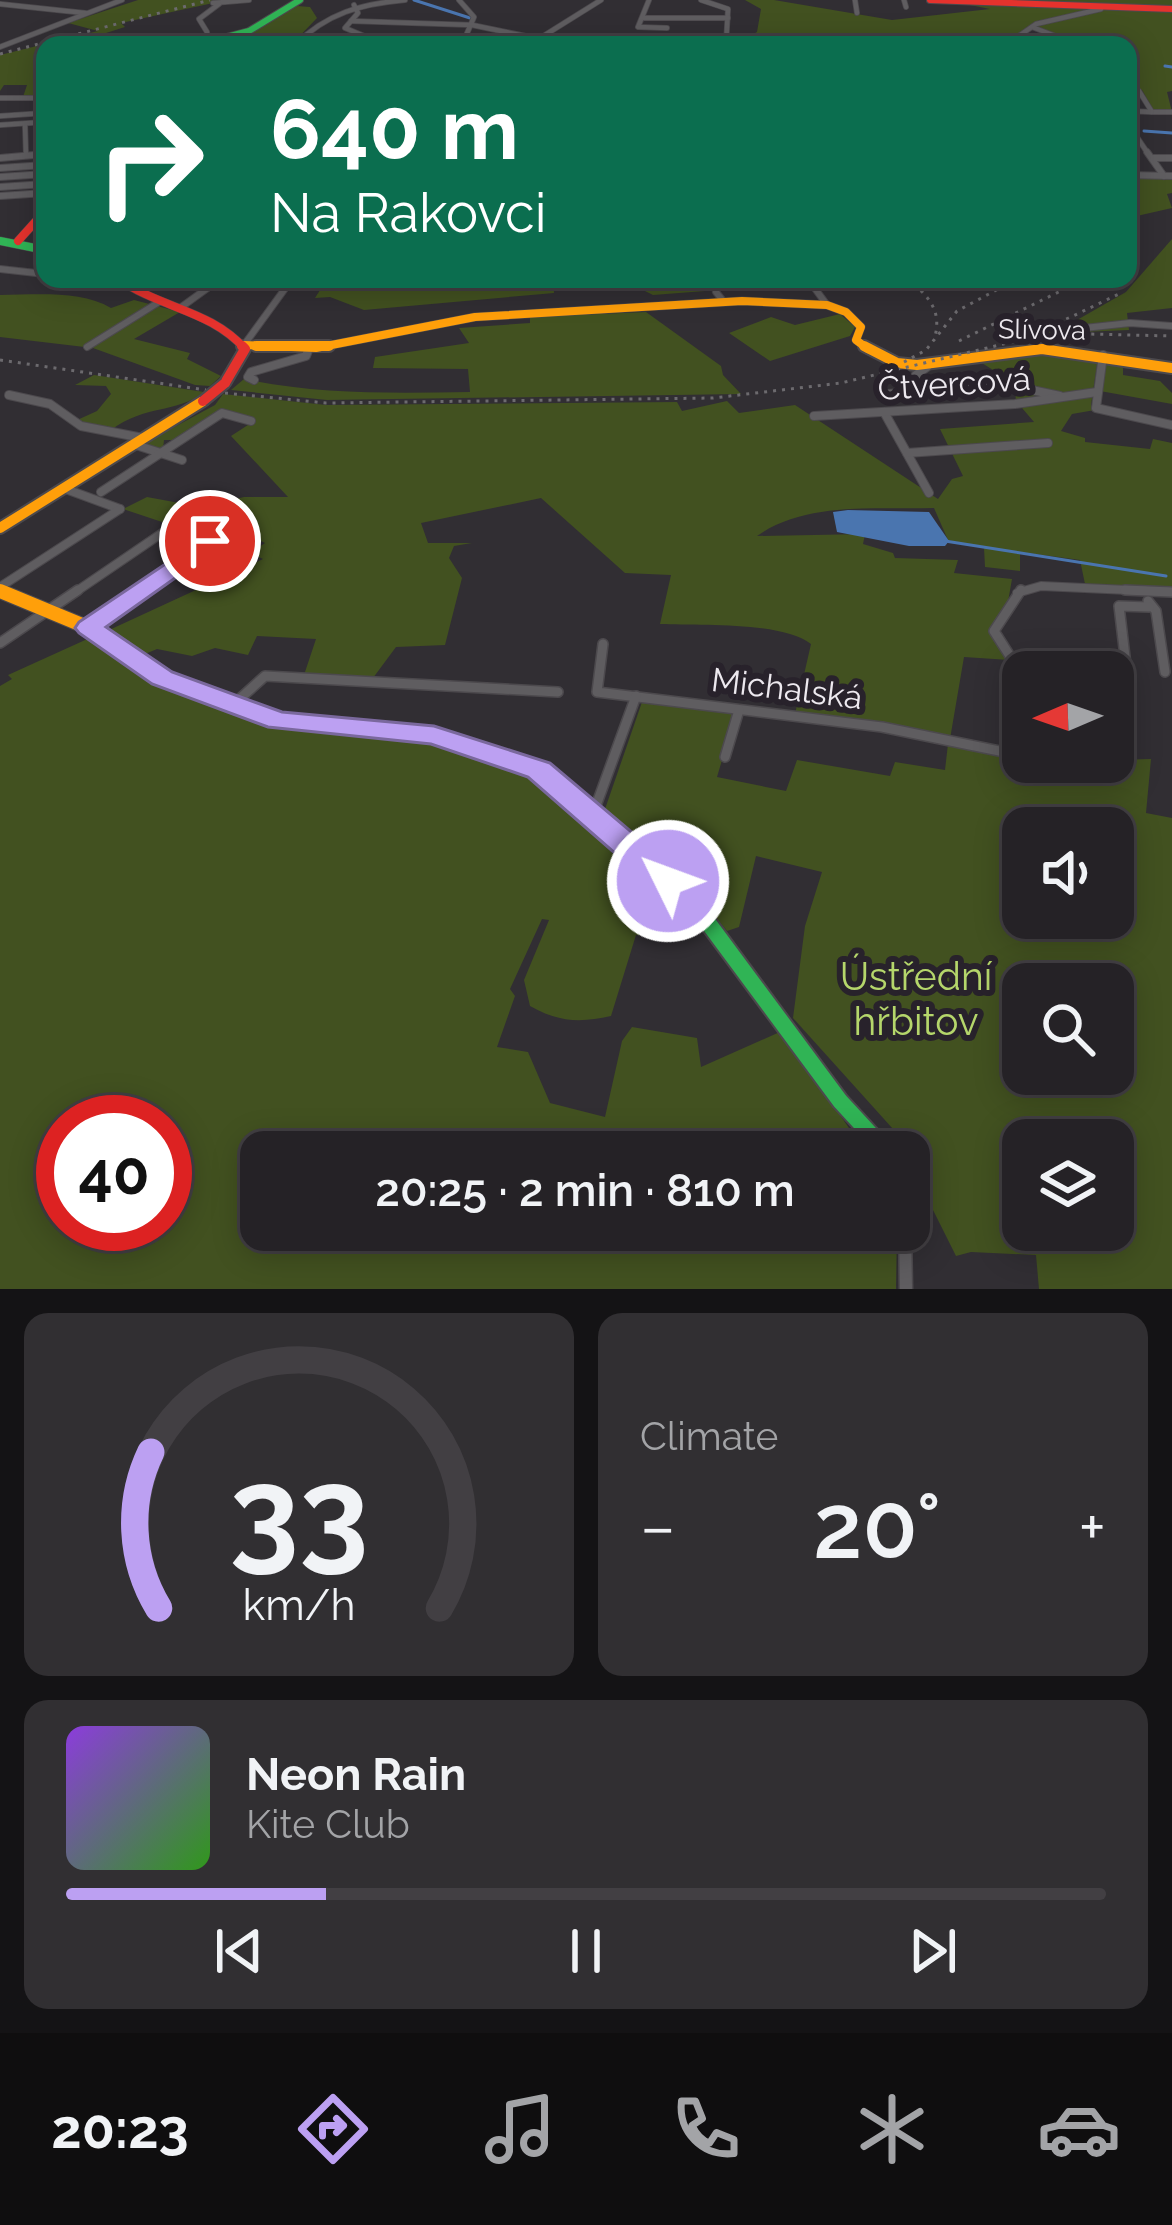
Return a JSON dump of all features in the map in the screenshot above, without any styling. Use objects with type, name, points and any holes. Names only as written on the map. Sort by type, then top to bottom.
[{"type":"street","points":[[2,46],[122,0]]},
{"type":"street","points":[[210,2],[250,0]]},
{"type":"street","points":[[234,36],[300,0]]},
{"type":"street","points":[[303,36],[319,19],[353,3],[405,0]]},
{"type":"street","points":[[459,0],[473,14],[466,36]]},
{"type":"street","points":[[544,36],[591,12],[601,0]]},
{"type":"street","points":[[649,0],[639,27],[667,28]]},
{"type":"street","points":[[701,0],[728,9],[727,36]]},
{"type":"street","points":[[855,0],[857,13]]},
{"type":"street","points":[[930,0],[987,6],[1049,2],[1101,9],[1172,9]]},
{"type":"street","points":[[1,2],[90,14]]},
{"type":"street","points":[[353,3],[358,13],[345,28],[364,36]]},
{"type":"street","points":[[206,36],[209,28],[199,19],[219,4]]},
{"type":"street","points":[[1019,36],[1032,27],[1101,9]]},
{"type":"street","points":[[644,18],[728,19]]},
{"type":"street","points":[[351,21],[472,25],[511,36]]},
{"type":"street","points":[[1032,27],[1056,36]]},
{"type":"street","points":[[1137,91],[1152,112]]},
{"type":"street","points":[[0,98],[36,98]]},
{"type":"street","points":[[1137,111],[1172,112]]},
{"type":"street","points":[[0,116],[36,114]]},
{"type":"street","points":[[0,125],[36,123]]},
{"type":"street","points":[[25,124],[22,139],[34,170],[29,184]]},
{"type":"street","points":[[1137,136],[1168,176]]},
{"type":"street","points":[[0,158],[36,155]]},
{"type":"street","points":[[1154,158],[1172,158]]},
{"type":"street","points":[[0,172],[34,170]]},
{"type":"street","points":[[1137,175],[1168,176]]},
{"type":"street","points":[[0,187],[36,184]]},
{"type":"street","points":[[0,196],[36,194]]},
{"type":"street","points":[[18,241],[36,221]]},
{"type":"street","points":[[0,241],[36,247]]},
{"type":"street","points":[[0,269],[36,273]]},
{"type":"street","points":[[129,288],[232,331],[245,331],[256,323]]},
{"type":"street","points":[[180,308],[208,288]]},
{"type":"street","points":[[244,349],[281,288]]},
{"type":"street","points":[[0,528],[203,401],[225,382],[282,288]]},
{"type":"street","points":[[815,288],[827,305]]},
{"type":"street","points":[[244,349],[309,348],[464,319],[720,297],[827,305],[856,320],[862,329],[856,342],[869,353],[883,361],[920,366],[916,375],[925,392]]},
{"type":"street","points":[[87,347],[159,302]]},
{"type":"street","points":[[1075,329],[1130,323],[1172,326]]},
{"type":"street","points":[[232,331],[244,349]]},
{"type":"street","points":[[254,380],[248,377],[251,372],[306,356],[309,348]]},
{"type":"street","name":"Slívova","points":[[920,366],[1008,349],[1103,355],[1172,368]]},
{"type":"street","points":[[1103,355],[1095,405],[1102,411],[1172,424]]},
{"type":"street","points":[[887,394],[1013,386],[1066,398]]},
{"type":"street","name":"Čtvercová","points":[[814,416],[1097,392]]},
{"type":"street","points":[[9,395],[50,404],[82,426],[138,441],[182,460]]},
{"type":"street","points":[[101,492],[222,412],[251,421]]},
{"type":"street","points":[[884,412],[929,493]]},
{"type":"street","points":[[908,453],[1048,443]]},
{"type":"street","points":[[0,589],[120,509],[63,488]]},
{"type":"street","points":[[0,643],[168,529]]},
{"type":"street","points":[[94,630],[210,541],[228,548]]},
{"type":"street","points":[[1007,651],[994,631],[1007,614],[1012,594],[1022,586],[1172,592]]},
{"type":"street","points":[[0,589],[94,630],[162,678],[234,704],[298,725],[434,735],[539,770],[706,920],[840,1101],[868,1131]]},
{"type":"street","points":[[1145,590],[1149,607]]},
{"type":"street","points":[[1124,651],[1119,606],[1149,607],[1156,611],[1165,672]]},
{"type":"street","name":"Michalská","points":[[603,644],[597,692],[882,727],[1002,752]]},
{"type":"street","points":[[234,704],[265,676],[558,692]]},
{"type":"street","points":[[593,814],[636,696]]},
{"type":"street","points":[[725,757],[739,710]]},
{"type":"street","points":[[905,1251],[906,1289]]},
{"type":"green space","points":[[138,0],[227,0],[121,23],[125,27],[96,36],[78,36],[98,31],[68,23]]},
{"type":"green space","points":[[745,0],[774,0],[892,20],[990,9],[945,0],[1172,0],[1172,91],[1167,92],[1172,112],[1154,111],[1142,90],[1137,90],[1137,36],[1059,36],[1032,25],[1014,36],[749,36],[757,32],[761,9]]},
{"type":"green space","points":[[297,6],[310,7],[317,18],[300,36],[240,36]]},
{"type":"green space","points":[[36,46],[36,97],[23,97],[27,85],[4,85],[0,91],[0,55]]},
{"type":"green space","points":[[1137,176],[1172,177],[1172,193],[1167,194],[1172,208],[1137,216]]},
{"type":"green space","points":[[1172,239],[1172,308],[1127,313],[1129,330],[1036,334],[1077,320],[1137,288],[1137,279]]},
{"type":"green space","points":[[321,288],[554,288],[554,293],[364,310],[330,297],[315,298]]},
{"type":"green space","points":[[639,288],[744,288],[653,295]]},
{"type":"green space","points":[[0,295],[72,296],[111,308],[134,300],[180,312],[134,339],[190,353],[187,359],[221,376],[210,386],[195,385],[93,348],[0,337]]},
{"type":"green space","points":[[646,312],[721,366],[723,375],[741,394],[327,400],[231,390],[244,379],[329,390],[470,392],[468,369],[373,368],[375,357],[469,343],[459,328],[530,323],[530,317]]},
{"type":"green space","points":[[840,314],[855,327],[850,336],[770,361],[729,333],[771,317],[795,325]]},
{"type":"green space","points":[[1016,352],[1098,358],[1091,405],[1095,410],[1072,414],[1061,431],[1085,438],[1085,442],[1150,449],[1153,439],[1172,443],[1172,589],[1085,584],[1080,560],[1020,552],[1020,571],[985,567],[984,548],[948,540],[934,508],[819,512],[757,536],[865,534],[863,544],[893,553],[895,558],[958,560],[954,573],[1012,579],[1006,613],[991,632],[1003,651],[1002,660],[964,657],[950,739],[795,714],[811,644],[760,628],[660,624],[671,575],[625,573],[541,498],[421,523],[428,543],[472,543],[454,546],[449,558],[462,578],[445,645],[396,647],[373,678],[304,675],[316,639],[257,636],[248,655],[215,648],[192,656],[157,649],[138,657],[107,631],[263,559],[250,553],[265,543],[238,530],[216,540],[123,509],[147,497],[201,507],[244,497],[288,497],[231,436],[251,423],[220,411],[177,440],[164,440],[163,449],[141,445],[215,405],[223,394],[326,405],[677,402],[682,411],[727,401],[739,413],[795,405],[938,499],[952,479],[963,476],[940,429],[1034,422],[1016,401],[1014,378],[994,378],[993,370],[974,358]]},
{"type":"green space","points":[[1105,363],[1123,366],[1123,375],[1160,381],[1172,393],[1172,404],[1100,391]]},
{"type":"green space","points":[[94,375],[204,392],[111,430],[75,421],[97,411],[111,394],[106,386],[75,385]]},
{"type":"green space","points":[[94,636],[139,676],[284,729],[436,742],[534,775],[654,878],[670,898],[659,936],[636,935],[611,1016],[600,1018],[560,1018],[530,1006],[524,980],[549,920],[542,919],[510,989],[515,996],[497,1047],[528,1052],[550,1103],[605,1117],[622,1041],[632,1027],[697,1038],[701,1067],[782,1031],[852,1131],[240,1131],[240,1251],[897,1251],[896,1289],[0,1289],[0,686],[12,679],[8,675]]},
{"type":"green space","name":"Ústřední hřbitov","points":[[642,702],[736,713],[717,777],[786,791],[797,760],[890,776],[895,762],[945,770],[948,744],[1002,755],[1002,783],[1134,783],[1134,759],[1151,759],[1146,813],[1172,818],[1172,1289],[1039,1289],[1036,1255],[971,1252],[956,1256],[930,1204],[930,1131],[895,1131],[793,1018],[805,926],[822,872],[756,856],[739,927],[727,931],[699,897],[604,812]]},
{"type":"water","points":[[833,512],[929,512],[949,541],[945,546],[909,546],[837,532]]},
{"type":"waterway","points":[[414,0],[470,18]]},
{"type":"waterway","points":[[1165,66],[1172,67]]},
{"type":"waterway","points":[[1144,131],[1172,133]]},
{"type":"waterway","points":[[945,541],[1166,576]]},
{"type":"railway","points":[[70,36],[210,0]]},
{"type":"railway","points":[[0,54],[36,45]]},
{"type":"railway","points":[[1137,253],[1141,251]]},
{"type":"railway","points":[[917,288],[932,305],[937,321],[934,340]]},
{"type":"railway","points":[[934,340],[957,311],[1000,288]]},
{"type":"railway","points":[[959,341],[1067,288]]},
{"type":"railway","points":[[1050,327],[1123,292]]},
{"type":"railway","points":[[225,393],[326,403],[713,398],[841,383],[1016,341],[1089,334],[1172,336]]},
{"type":"railway","points":[[904,362],[934,340]]},
{"type":"railway","points":[[0,360],[206,390]]},
{"type":"traffic: fast","points":[[230,36],[249,31],[300,0]]},
{"type":"traffic: fast","points":[[0,241],[36,248]]},
{"type":"traffic: fast","points":[[565,790],[706,920],[840,1101],[868,1131]]},
{"type":"traffic: slow","points":[[244,345],[316,348],[475,317],[742,301],[827,305],[846,312],[861,327],[856,340],[897,363],[937,364],[1001,351],[1042,349],[1172,368]]},
{"type":"traffic: slow","points":[[0,528],[203,401]]},
{"type":"traffic: slow","points":[[0,591],[94,630],[162,678],[279,721],[434,735],[539,770],[565,790]]},
{"type":"traffic: jam","points":[[930,0],[1172,9]]},
{"type":"traffic: jam","points":[[18,241],[36,221]]},
{"type":"traffic: jam","points":[[131,288],[202,316],[233,334],[245,349],[225,383]]},
{"type":"traffic: jam","points":[[203,401],[225,383]]},
{"type":"route","points":[[210,541],[88,628],[162,678],[279,721],[434,735],[539,770],[668,881]]}]
